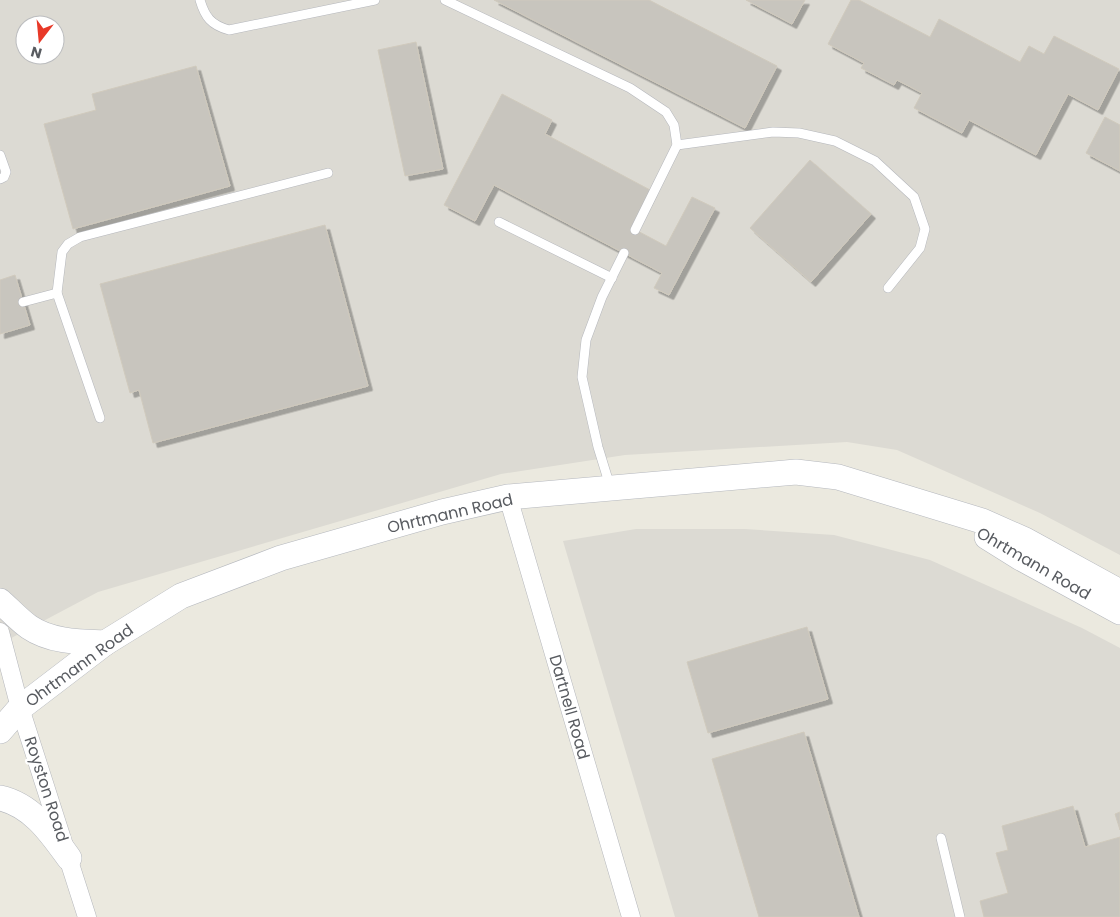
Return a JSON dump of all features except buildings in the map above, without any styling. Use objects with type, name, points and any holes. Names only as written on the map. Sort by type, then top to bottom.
[{"type":"main road","name":"Ohrtmann Road","points":[[0,731],[20,708],[105,643],[181,596],[281,558],[442,512],[508,497],[796,472],[838,477],[982,522],[1025,540],[1120,592]]},
{"type":"main road","name":"Ohrtmann Road","points":[[949,512],[1019,557],[1120,612]]},
{"type":"main road","points":[[0,601],[30,627],[45,634],[80,642],[105,643]]},
{"type":"main road","points":[[0,798],[30,811],[47,828],[69,858]]},
{"type":"street","name":"Dartnell Road","points":[[508,497],[631,917]]},
{"type":"street","name":"Royston Road","points":[[0,632],[20,708],[87,917]]},
{"type":"lane","points":[[200,0],[204,13],[217,27],[229,30],[375,0]]},
{"type":"lane","points":[[446,0],[630,88],[666,112],[674,125],[677,145],[635,230]]},
{"type":"lane","points":[[677,145],[773,132],[799,133],[835,141],[875,161],[914,197],[925,229],[920,248],[888,288]]},
{"type":"lane","points":[[0,155],[6,172],[4,177],[0,179]]},
{"type":"lane","points":[[100,418],[57,293],[62,252],[68,244],[80,237],[328,173]]},
{"type":"lane","points":[[499,222],[612,278]]},
{"type":"lane","points":[[611,488],[598,446],[582,377],[586,340],[624,253]]},
{"type":"lane","points":[[23,302],[57,293]]},
{"type":"lane","points":[[941,838],[960,917]]},
{"type":"shaded area","points":[[0,0],[1120,0],[1120,555],[1040,513],[897,450],[847,442],[625,455],[501,474],[98,592],[0,644]]},
{"type":"shaded area","points":[[636,529],[745,529],[834,535],[930,560],[1082,628],[1120,648],[1120,917],[675,917],[563,541]]}]
